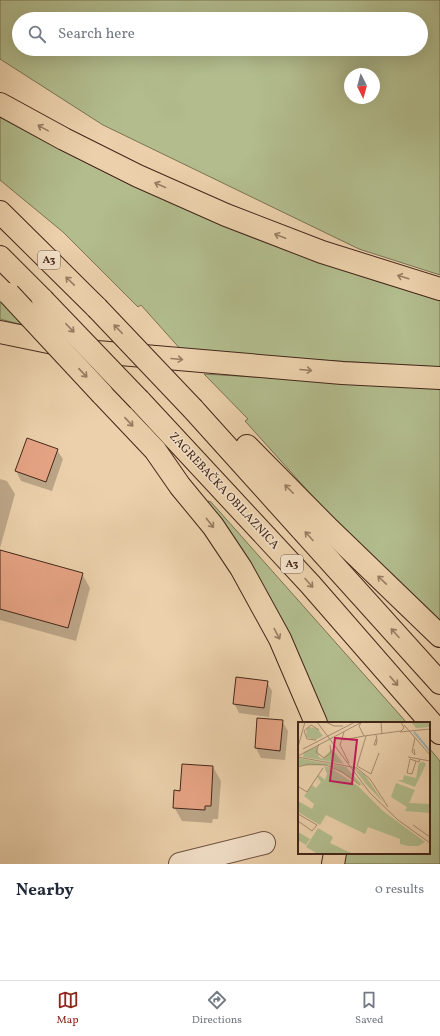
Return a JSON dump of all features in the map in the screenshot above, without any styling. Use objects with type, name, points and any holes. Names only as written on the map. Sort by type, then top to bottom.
[{"type":"highway","points":[[0,104],[64,139],[138,176],[226,216],[322,252],[440,289]]},
{"type":"highway","name":"A3","points":[[0,212],[97,308],[193,408],[440,683]]},
{"type":"highway","name":"ZAGREBAČKA OBILAZNICA","points":[[0,257],[139,400],[310,584],[440,733]]},
{"type":"highway","points":[[0,272],[9,294],[155,450],[180,486],[213,526],[241,568],[280,639],[316,722]]},
{"type":"highway","points":[[0,332],[97,352],[342,372],[440,378]]},
{"type":"highway","points":[[193,408],[220,418],[329,529],[440,636]]},
{"type":"highway","points":[[333,864],[335,854]]},
{"type":"street","points":[[180,864],[264,843]]},
{"type":"green space","points":[[0,0],[440,0],[440,275],[359,249],[103,125],[0,59]]},
{"type":"green space","points":[[0,115],[234,229],[291,252],[379,282],[440,300],[440,367],[183,352],[141,305],[138,307],[63,232],[0,180]]},
{"type":"green space","points":[[0,299],[26,326],[0,319]]},
{"type":"green space","points":[[204,374],[440,388],[440,621],[343,530],[245,421],[248,419]]},
{"type":"green space","points":[[208,501],[211,502],[406,722],[327,722],[316,694],[289,638],[257,583],[207,503]]},
{"type":"green space","points":[[430,749],[440,761],[440,864],[342,864],[344,854],[430,854]]},
{"type":"building","points":[[27,438],[58,449],[46,482],[15,471]]},
{"type":"building","points":[[0,550],[83,573],[68,628],[0,609]]},
{"type":"building","points":[[236,677],[268,681],[264,708],[233,704]]},
{"type":"building","points":[[257,718],[283,720],[280,751],[255,748]]},
{"type":"building","points":[[182,764],[213,766],[211,806],[205,806],[205,810],[173,808],[174,790],[180,791]]}]
